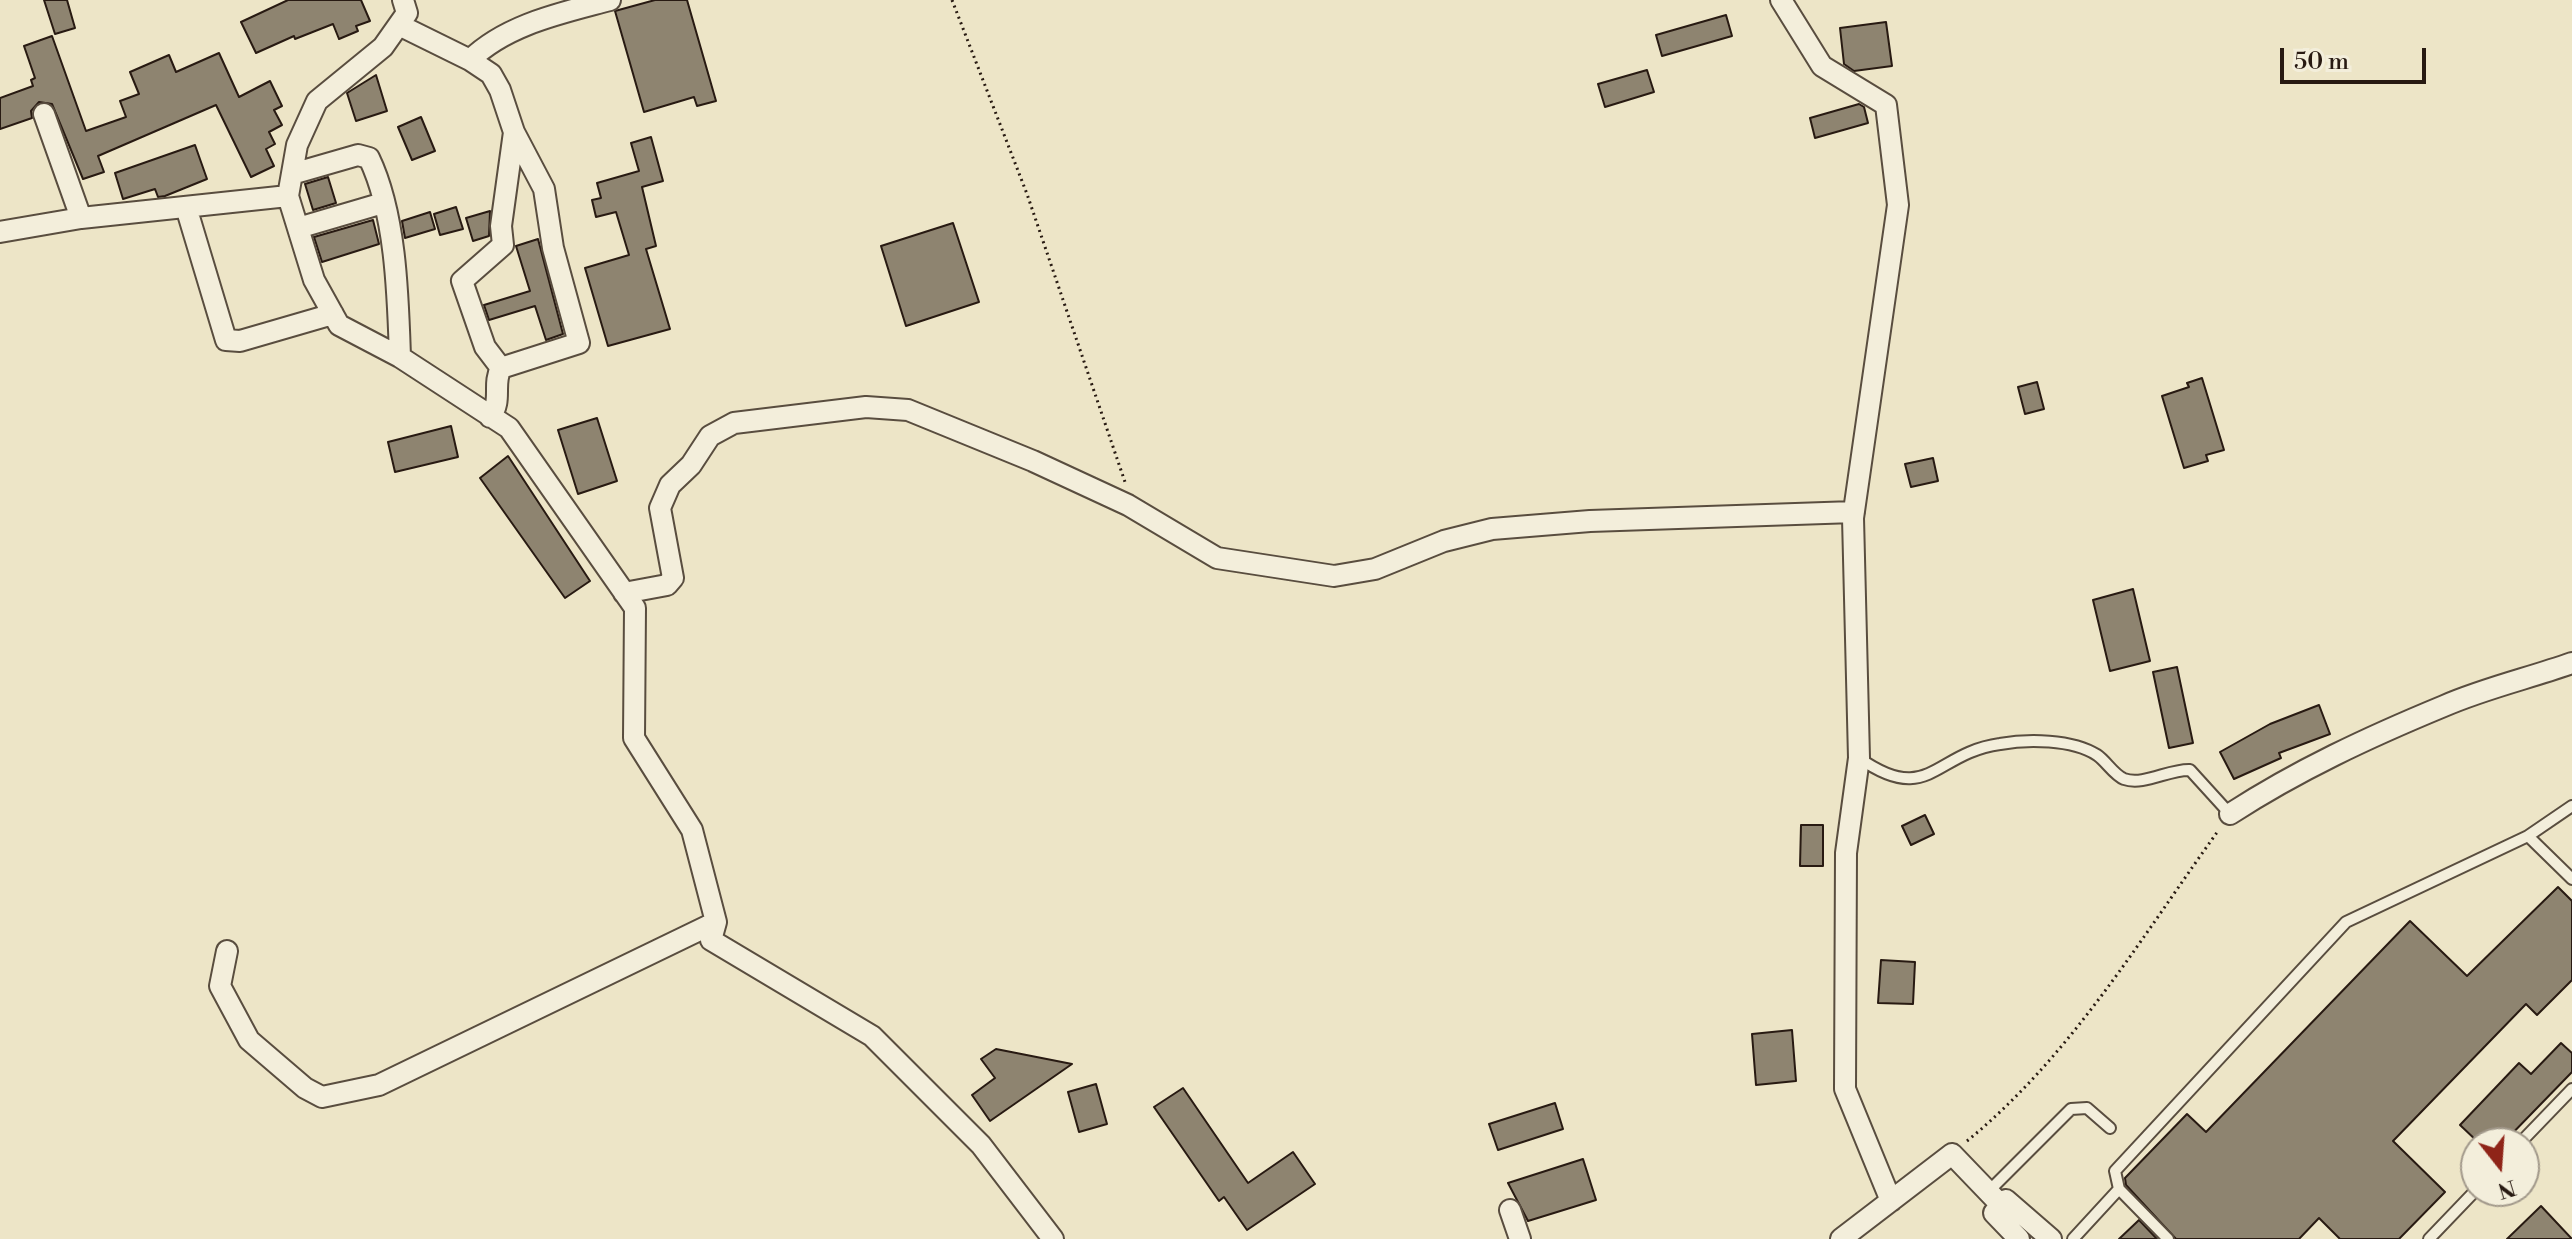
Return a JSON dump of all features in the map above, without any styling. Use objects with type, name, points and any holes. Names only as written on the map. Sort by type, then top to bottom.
[{"type":"street","points":[[403,0],[407,13],[383,47],[317,101],[297,145],[288,196],[314,280],[339,325],[400,357],[509,428],[635,608],[634,738],[692,830],[716,922],[711,940],[872,1036],[981,1145],[1053,1239]]},
{"type":"street","points":[[470,60],[482,49],[523,27],[610,0]]},
{"type":"street","points":[[1781,0],[1822,66],[1886,105],[1898,205],[1854,512],[1859,758],[1846,853],[1845,1089],[1891,1201]]},
{"type":"street","points":[[399,25],[470,60],[491,74],[514,132],[547,198],[553,248],[579,343],[501,368],[496,377],[499,401],[490,417]]},
{"type":"street","points":[[44,114],[81,218]]},
{"type":"street","points":[[501,368],[480,335],[462,281],[503,245],[501,226],[514,132]]},
{"type":"street","points":[[292,174],[358,155],[369,158],[383,203],[393,258],[400,357]]},
{"type":"street","points":[[1,228],[288,196]]},
{"type":"street","points":[[298,228],[383,203]]},
{"type":"street","points":[[186,207],[226,340],[240,341],[333,314]]},
{"type":"street","points":[[624,593],[667,585],[673,578],[660,508],[670,485],[691,465],[710,436],[734,423],[866,407],[908,410],[1033,461],[1128,505],[1217,558],[1334,576],[1375,569],[1444,541],[1492,529],[1590,521],[1854,512]]},
{"type":"street","points":[[2230,814],[2281,781],[2361,741],[2445,705],[2572,663]]},
{"type":"street","points":[[227,951],[220,986],[249,1040],[305,1088],[322,1097],[379,1085],[716,922]]},
{"type":"street","points":[[1841,1239],[1952,1154],[1996,1198],[2006,1200],[2051,1239]]},
{"type":"street","points":[[1996,1198],[1994,1213],[2019,1239]]},
{"type":"street","points":[[1510,1210],[1520,1239]]},
{"type":"lane","points":[[1859,758],[1884,775],[1903,780],[1935,772],[1972,750],[2001,743],[2054,743],[2095,754],[2125,780],[2141,780],[2174,769],[2190,770],[2230,814]]},
{"type":"lane","points":[[2168,1239],[2119,1189],[2115,1171],[2346,922],[2528,836],[2572,806]]},
{"type":"lane","points":[[2528,836],[2572,879]]},
{"type":"lane","points":[[2535,1127],[2572,1089]]},
{"type":"lane","points":[[1996,1198],[2071,1109],[2087,1108],[2110,1128]]},
{"type":"lane","points":[[2073,1239],[2119,1189]]},
{"type":"lane","points":[[2429,1239],[2460,1207]]},
{"type":"path","points":[[952,0],[1088,367],[1124,471],[1128,505]]},
{"type":"path","points":[[1952,1154],[1997,1117],[2060,1048],[2230,814]]},
{"type":"building","points":[[44,0],[67,0],[75,28],[55,34]]},
{"type":"building","points":[[288,0],[361,0],[370,21],[356,26],[358,31],[339,39],[333,24],[295,39],[294,36],[256,53],[241,22]]},
{"type":"building","points":[[655,0],[687,0],[716,101],[697,106],[694,97],[644,112],[615,11]]},
{"type":"building","points":[[1726,15],[1732,36],[1662,56],[1656,35]]},
{"type":"building","points":[[1886,22],[1892,66],[1854,71],[1844,64],[1840,28]]},
{"type":"building","points":[[52,36],[86,131],[126,117],[120,101],[139,94],[130,72],[169,55],[176,72],[219,53],[239,97],[270,81],[282,106],[274,110],[282,125],[269,132],[275,144],[266,149],[274,166],[251,177],[216,105],[98,156],[104,172],[83,179],[52,104],[39,102],[31,111],[32,118],[0,129],[0,98],[33,86],[31,80],[35,78],[24,46]]},
{"type":"building","points":[[1647,70],[1654,92],[1605,107],[1598,84]]},
{"type":"building","points":[[376,75],[387,111],[356,121],[347,93]]},
{"type":"building","points":[[1859,104],[1864,107],[1868,123],[1815,138],[1810,118]]},
{"type":"building","points":[[421,117],[435,151],[412,160],[398,127]]},
{"type":"building","points":[[651,137],[663,181],[642,187],[656,246],[646,249],[670,329],[608,346],[585,268],[629,255],[616,212],[596,217],[592,200],[601,198],[597,183],[639,171],[631,143]]},
{"type":"building","points":[[195,145],[207,179],[165,196],[158,197],[155,189],[123,199],[115,173]]},
{"type":"building","points":[[328,177],[336,203],[313,210],[305,184]]},
{"type":"building","points":[[456,207],[463,229],[440,235],[434,214]]},
{"type":"building","points":[[490,211],[489,236],[473,241],[466,218]]},
{"type":"building","points":[[430,212],[435,229],[405,238],[402,221]]},
{"type":"building","points":[[373,220],[379,244],[322,262],[314,237]]},
{"type":"building","points":[[953,223],[979,302],[906,326],[881,246]]},
{"type":"building","points":[[538,239],[563,334],[546,340],[535,306],[489,320],[484,305],[530,291],[516,246]]},
{"type":"building","points":[[2202,378],[2224,450],[2206,455],[2208,461],[2184,468],[2162,396],[2189,387],[2187,383]]},
{"type":"building","points":[[2037,382],[2044,409],[2025,414],[2018,387]]},
{"type":"building","points":[[597,418],[617,481],[578,494],[558,430]]},
{"type":"building","points":[[451,426],[458,457],[395,472],[388,442]]},
{"type":"building","points":[[508,456],[590,581],[565,598],[480,478]]},
{"type":"building","points":[[1933,458],[1938,481],[1911,487],[1905,464]]},
{"type":"building","points":[[2133,589],[2150,661],[2110,671],[2093,600]]},
{"type":"building","points":[[2177,667],[2193,743],[2169,748],[2153,672]]},
{"type":"building","points":[[2319,705],[2330,734],[2279,753],[2281,758],[2234,779],[2220,752],[2270,724]]},
{"type":"building","points":[[1925,815],[1934,834],[1911,845],[1902,826]]},
{"type":"building","points":[[1801,825],[1823,825],[1823,866],[1800,866]]},
{"type":"building","points":[[2558,887],[2572,901],[2572,980],[2537,1015],[2526,1004],[2393,1141],[2445,1192],[2399,1239],[2340,1239],[2319,1218],[2299,1239],[2176,1239],[2126,1185],[2125,1178],[2187,1114],[2206,1132],[2410,921],[2467,976]]},
{"type":"building","points":[[1881,960],[1915,962],[1913,1004],[1878,1003]]},
{"type":"building","points":[[1792,1030],[1796,1081],[1756,1085],[1752,1034]]},
{"type":"building","points":[[2561,1043],[2572,1053],[2572,1072],[2519,1127],[2460,1125],[2519,1063],[2531,1074]]},
{"type":"building","points":[[996,1049],[1072,1064],[990,1121],[972,1095],[995,1078],[981,1059]]},
{"type":"building","points":[[1096,1084],[1107,1124],[1079,1132],[1068,1092]]},
{"type":"building","points":[[1183,1088],[1248,1183],[1293,1152],[1315,1184],[1247,1230],[1224,1197],[1219,1201],[1154,1107]]},
{"type":"building","points":[[1555,1103],[1563,1129],[1498,1150],[1489,1124]]},
{"type":"building","points":[[1583,1159],[1596,1200],[1528,1221],[1508,1183]]},
{"type":"building","points":[[2540,1207],[2572,1239],[2507,1239]]},
{"type":"building","points":[[2139,1220],[2157,1239],[2119,1239]]}]
